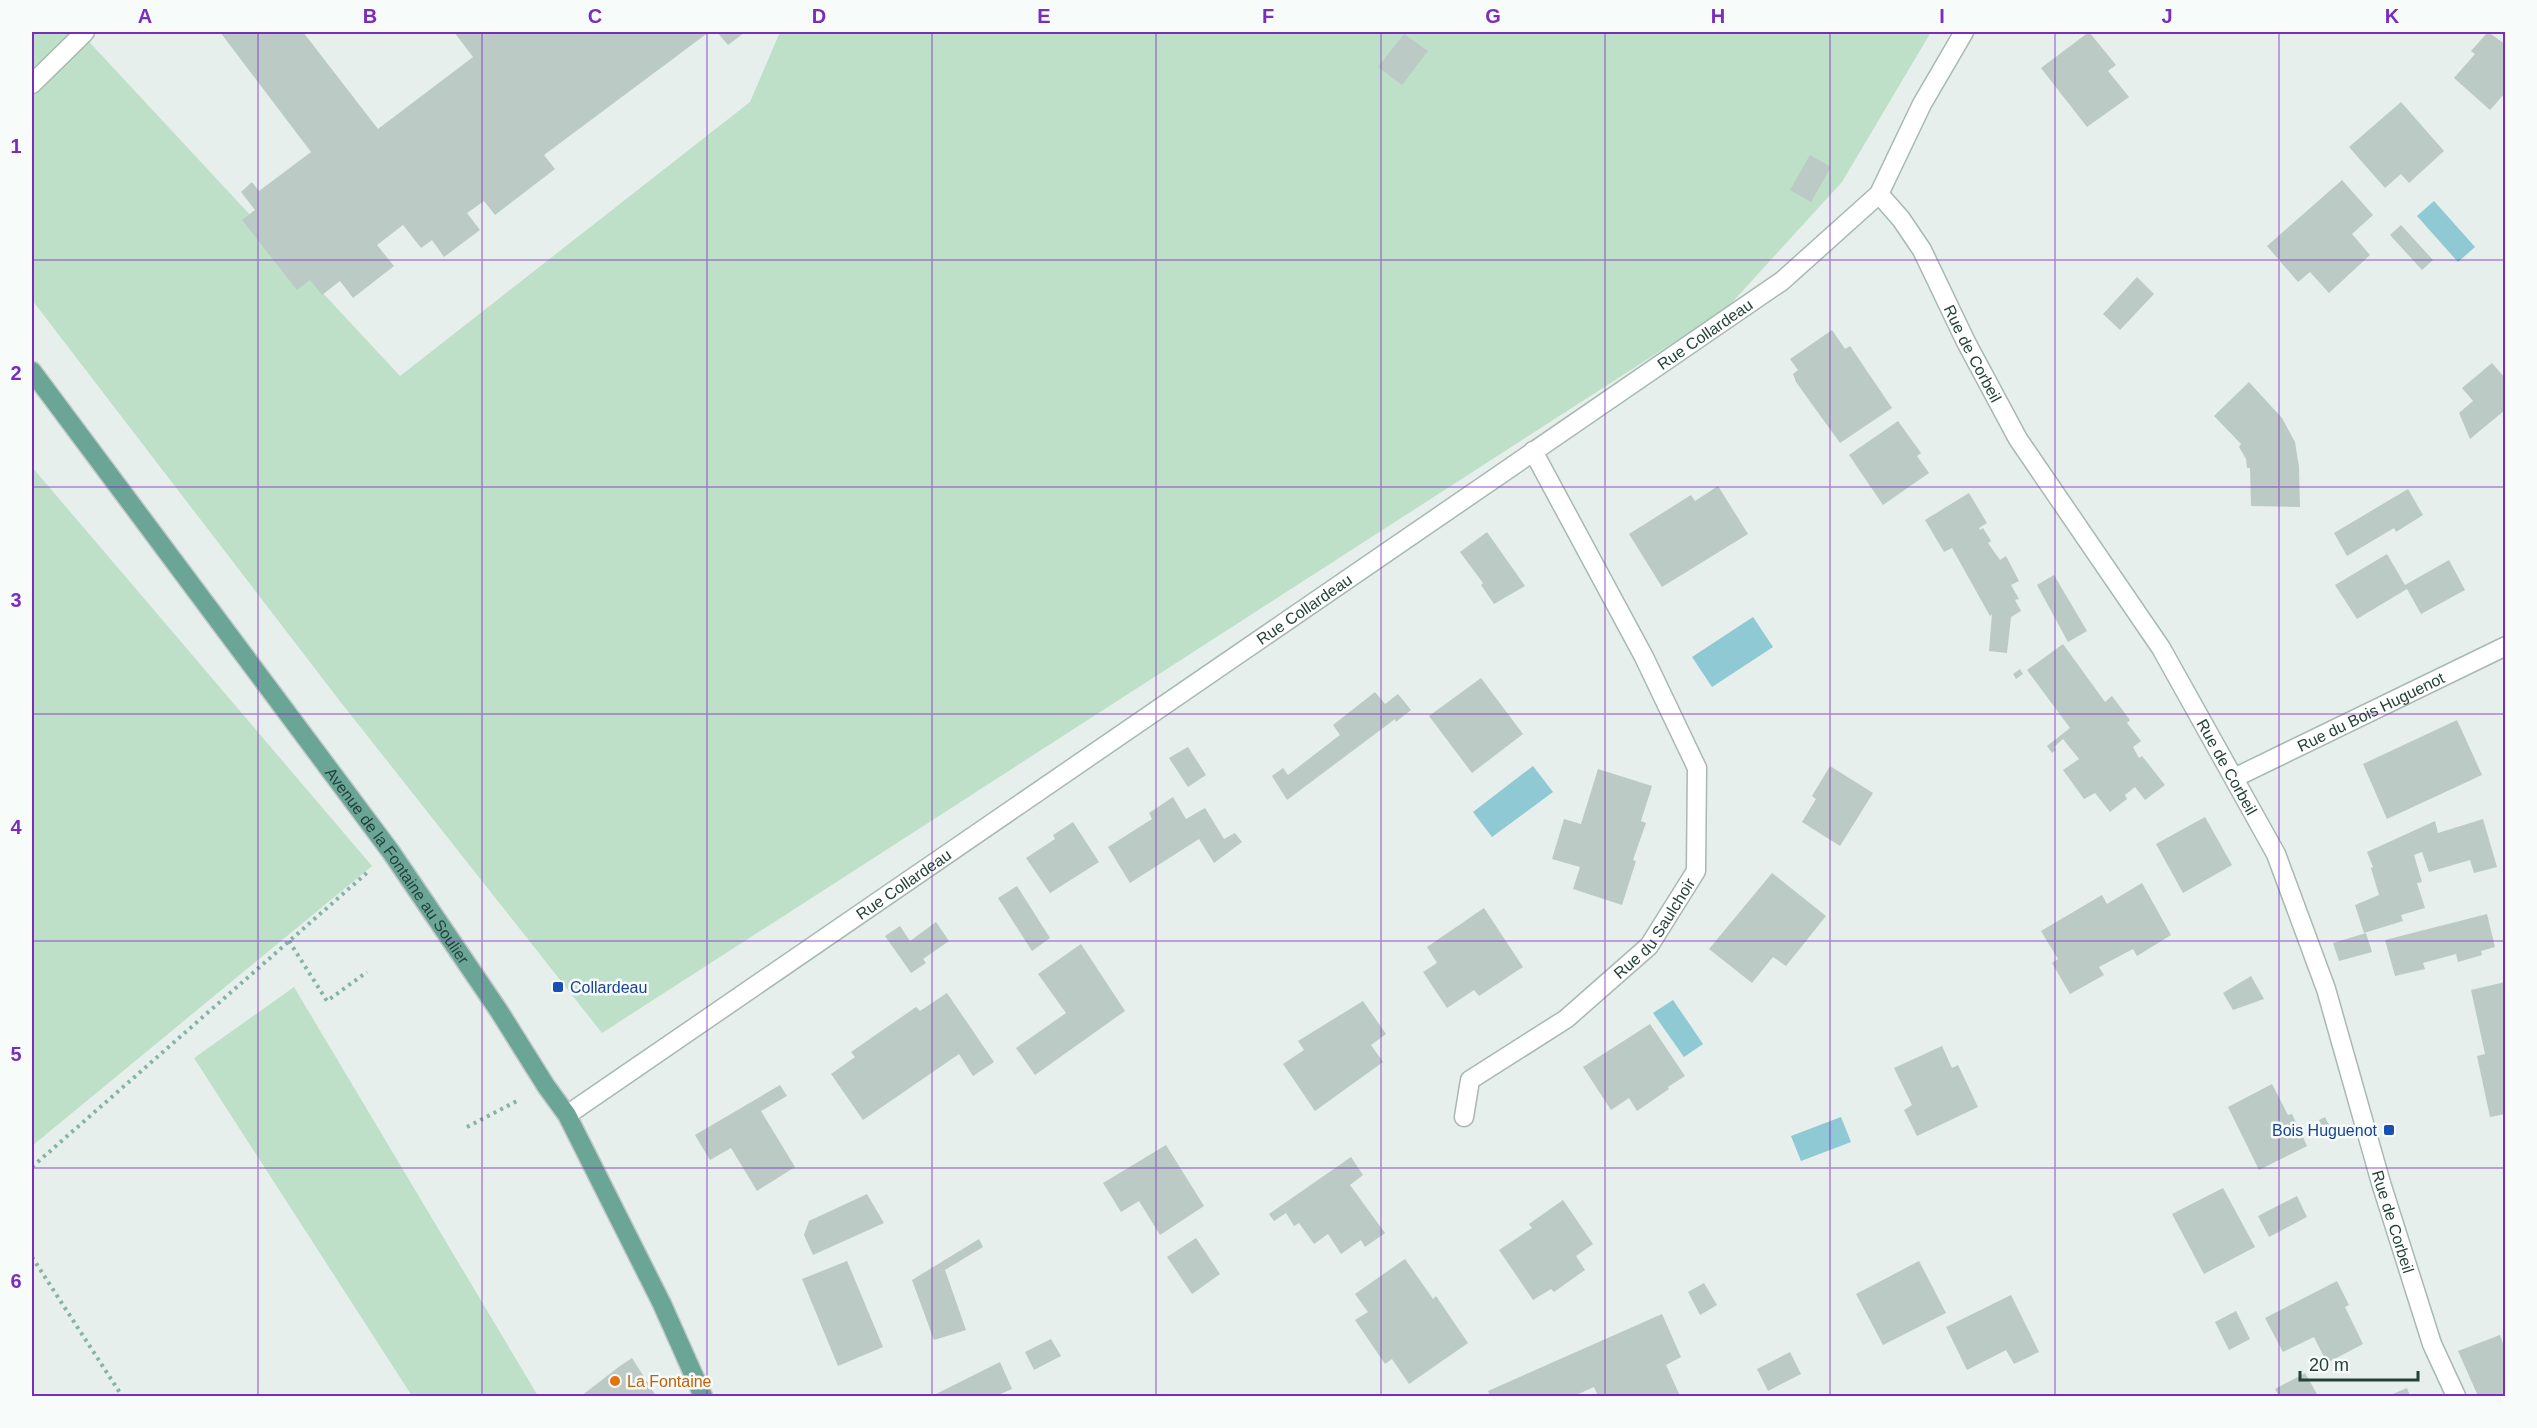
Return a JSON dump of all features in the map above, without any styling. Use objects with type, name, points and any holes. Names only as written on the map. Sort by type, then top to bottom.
[{"type":"main road","name":"Avenue de la Fontaine au Soulier","points":[[32,371],[391,852],[567,1115],[662,1304],[703,1396]]},
{"type":"street","points":[[32,84],[85,32]]},
{"type":"street","name":"Rue Collardeau","points":[[567,1115],[1782,281],[1879,194],[1922,104],[1964,32]]},
{"type":"street","name":"Rue de Corbeil","points":[[1879,194],[1901,219],[1922,250],[1966,342],[2018,439],[2161,648],[2276,854],[2326,989],[2381,1183],[2432,1344],[2456,1396]]},
{"type":"street","name":"Rue du Saulchoir","points":[[1464,1116],[1470,1080],[1566,1019],[1649,946],[1696,871],[1697,768],[1644,657],[1533,451]]},
{"type":"street","name":"Rue du Bois Huguenot","points":[[2234,778],[2505,646]]},
{"type":"path","points":[[32,1167],[391,852]]},
{"type":"path","points":[[289,941],[327,1001],[367,972]]},
{"type":"path","points":[[467,1127],[517,1101]]},
{"type":"path","points":[[32,1257],[122,1396]]},
{"type":"green space","points":[[32,32],[80,32],[400,376],[750,102],[780,32],[1931,32],[1842,182],[1727,308],[602,1033],[339,700],[32,300]]},
{"type":"green space","points":[[32,467],[372,866],[32,1146]]},
{"type":"green space","points":[[294,987],[538,1396],[412,1396],[194,1058]]},
{"type":"water","points":[[2434,201],[2475,247],[2458,262],[2417,216]]},
{"type":"water","points":[[1753,617],[1773,647],[1712,687],[1692,657]]},
{"type":"water","points":[[1533,766],[1553,792],[1492,837],[1473,812]]},
{"type":"water","points":[[1673,1000],[1703,1044],[1684,1057],[1653,1013]]},
{"type":"water","points":[[1841,1117],[1851,1142],[1801,1161],[1791,1136]]},
{"type":"building","points":[[220,32],[303,32],[378,129],[473,57],[454,32],[709,32],[544,155],[555,169],[495,215],[484,201],[467,213],[480,230],[444,257],[432,240],[421,248],[403,225],[377,245],[394,266],[353,298],[340,281],[322,295],[310,280],[297,290],[242,220],[255,210],[241,192],[252,182],[259,191],[311,152]]},
{"type":"building","points":[[717,32],[743,32],[744,33],[728,45]]},
{"type":"building","points":[[2089,32],[2116,65],[2108,71],[2129,97],[2087,127],[2041,68]]},
{"type":"building","points":[[2488,32],[2505,44],[2505,93],[2490,110],[2454,78],[2475,54],[2471,51]]},
{"type":"building","points":[[1404,34],[1428,51],[1402,85],[1378,67]]},
{"type":"building","points":[[2401,102],[2444,151],[2409,183],[2401,174],[2385,188],[2349,147]]},
{"type":"building","points":[[1810,155],[1831,167],[1811,202],[1790,190]]},
{"type":"building","points":[[2342,180],[2373,215],[2352,234],[2370,255],[2329,293],[2310,272],[2298,282],[2267,246]]},
{"type":"building","points":[[2401,225],[2433,260],[2422,270],[2390,235]]},
{"type":"building","points":[[2137,277],[2154,294],[2120,330],[2103,314]]},
{"type":"building","points":[[1832,330],[1845,349],[1850,346],[1892,408],[1840,443],[1796,382],[1793,374],[1798,370],[1790,359]]},
{"type":"building","points":[[2492,363],[2504,377],[2505,375],[2505,410],[2470,439],[2459,413],[2473,401],[2462,388]]},
{"type":"building","points":[[2249,382],[2282,418],[2295,442],[2299,467],[2300,507],[2251,506],[2250,468],[2247,468],[2246,459],[2239,447],[2241,444],[2214,416]]},
{"type":"building","points":[[1898,421],[1921,453],[1917,456],[1929,473],[1883,505],[1849,455]]},
{"type":"building","points":[[1718,486],[1748,534],[1662,587],[1629,534],[1691,495],[1695,501]]},
{"type":"building","points":[[2408,489],[2423,515],[2396,532],[2394,528],[2347,556],[2334,533]]},
{"type":"building","points":[[1969,493],[1987,523],[1979,528],[1980,530],[1983,528],[1991,541],[1988,543],[2000,560],[2006,556],[2019,581],[2011,585],[2019,599],[2015,600],[2021,611],[2011,617],[2007,653],[1989,651],[1992,614],[1990,616],[1952,548],[1944,552],[1925,520]]},
{"type":"building","points":[[1487,532],[1525,586],[1494,604],[1481,585],[1483,583],[1460,552]]},
{"type":"building","points":[[2387,554],[2405,585],[2449,560],[2465,590],[2421,614],[2407,589],[2357,619],[2335,585]]},
{"type":"building","points":[[2054,575],[2087,631],[2068,642],[2037,585]]},
{"type":"building","points":[[2063,644],[2105,702],[2112,696],[2130,720],[2127,723],[2141,741],[2133,747],[2139,758],[2142,756],[2165,785],[2145,800],[2135,787],[2125,795],[2127,799],[2110,812],[2095,793],[2084,799],[2063,770],[2079,759],[2063,739],[2054,747],[2056,750],[2052,753],[2047,746],[2070,728],[2027,670]]},
{"type":"building","points":[[2020,669],[2023,674],[2016,679],[2013,674]]},
{"type":"building","points":[[1481,678],[1523,734],[1472,773],[1429,716]]},
{"type":"building","points":[[1375,692],[1385,704],[1398,694],[1411,710],[1396,722],[1395,719],[1287,800],[1272,776],[1283,768],[1288,775],[1340,735],[1333,725]]},
{"type":"building","points":[[2457,720],[2482,775],[2387,819],[2363,764]]},
{"type":"building","points":[[1188,747],[1206,775],[1188,787],[1169,758]]},
{"type":"building","points":[[1830,766],[1873,793],[1840,846],[1802,822],[1816,799],[1812,796]]},
{"type":"building","points":[[1598,769],[1652,786],[1641,821],[1646,823],[1633,860],[1636,861],[1622,905],[1573,889],[1580,867],[1552,859],[1564,819],[1581,824]]},
{"type":"building","points":[[1173,797],[1186,819],[1205,808],[1224,839],[1235,833],[1242,842],[1214,863],[1199,839],[1130,883],[1108,847],[1152,819],[1149,813]]},
{"type":"building","points":[[2205,817],[2232,865],[2183,893],[2156,844]]},
{"type":"building","points":[[2483,819],[2497,867],[2474,873],[2470,860],[2429,872],[2422,852],[2414,855],[2422,882],[2417,883],[2425,908],[2401,915],[2403,921],[2364,933],[2355,905],[2379,895],[2367,852],[2435,821],[2438,833]]},
{"type":"building","points":[[1073,822],[1099,862],[1050,893],[1026,858],[1055,839],[1053,835]]},
{"type":"building","points":[[1772,873],[1826,916],[1786,966],[1773,957],[1752,983],[1709,949]]},
{"type":"building","points":[[2142,883],[2171,935],[2137,956],[2133,949],[2099,967],[2104,975],[2070,994],[2052,963],[2058,959],[2041,931],[2102,895],[2107,904]]},
{"type":"building","points":[[1017,886],[1050,938],[1032,951],[998,898]]},
{"type":"building","points":[[1484,908],[1523,967],[1479,996],[1474,990],[1447,1008],[1423,972],[1437,963],[1427,947]]},
{"type":"building","points":[[2487,914],[2495,947],[2481,951],[2482,955],[2458,962],[2456,954],[2423,963],[2425,969],[2395,976],[2385,940]]},
{"type":"building","points":[[936,922],[949,941],[923,959],[926,963],[911,973],[885,936],[900,926],[910,941]]},
{"type":"building","points":[[2366,933],[2372,952],[2339,961],[2333,943]]},
{"type":"building","points":[[1081,944],[1125,1011],[1035,1075],[1016,1048],[1066,1013],[1038,974]]},
{"type":"building","points":[[2251,976],[2264,999],[2233,1010],[2223,993]]},
{"type":"building","points":[[2505,982],[2505,1114],[2490,1117],[2477,1056],[2485,1054],[2471,990]]},
{"type":"building","points":[[947,993],[994,1062],[973,1076],[959,1054],[863,1120],[831,1074],[855,1057],[851,1052],[916,1007],[920,1011]]},
{"type":"building","points":[[1363,1001],[1386,1034],[1371,1045],[1383,1062],[1315,1111],[1283,1064],[1304,1050],[1298,1041]]},
{"type":"building","points":[[1650,1024],[1685,1076],[1637,1111],[1629,1098],[1611,1110],[1583,1067]]},
{"type":"building","points":[[1942,1046],[1952,1068],[1958,1065],[1978,1107],[1917,1136],[1904,1110],[1912,1105],[1894,1068]]},
{"type":"building","points":[[2272,1084],[2288,1115],[2292,1114],[2307,1146],[2259,1170],[2228,1107]]},
{"type":"building","points":[[780,1085],[787,1096],[761,1111],[795,1167],[757,1191],[731,1148],[710,1160],[695,1135]]},
{"type":"building","points":[[2325,1117],[2333,1133],[2327,1136],[2319,1120]]},
{"type":"building","points":[[1166,1145],[1204,1206],[1160,1235],[1139,1201],[1121,1212],[1103,1183]]},
{"type":"building","points":[[1351,1157],[1363,1175],[1350,1185],[1385,1233],[1365,1247],[1361,1240],[1341,1254],[1328,1234],[1314,1244],[1299,1223],[1294,1226],[1286,1213],[1274,1221],[1269,1214]]},
{"type":"building","points":[[2223,1188],[2255,1247],[2204,1274],[2172,1214]]},
{"type":"building","points":[[867,1194],[884,1223],[813,1255],[804,1235],[809,1221]]},
{"type":"building","points":[[2297,1196],[2307,1217],[2269,1237],[2258,1216]]},
{"type":"building","points":[[1563,1200],[1593,1244],[1576,1256],[1585,1270],[1554,1292],[1551,1289],[1533,1300],[1499,1250],[1532,1228],[1529,1224]]},
{"type":"building","points":[[1196,1238],[1220,1274],[1192,1294],[1167,1257]]},
{"type":"building","points":[[979,1239],[983,1247],[945,1270],[966,1330],[934,1340],[912,1280]]},
{"type":"building","points":[[1405,1259],[1433,1299],[1436,1296],[1468,1343],[1409,1384],[1392,1359],[1385,1364],[1355,1320],[1368,1312],[1355,1294]]},
{"type":"building","points":[[847,1261],[883,1347],[838,1366],[802,1279]]},
{"type":"building","points":[[1919,1261],[1946,1313],[1883,1345],[1856,1294]]},
{"type":"building","points":[[2337,1281],[2349,1305],[2345,1307],[2363,1344],[2327,1363],[2314,1337],[2283,1352],[2265,1318]]},
{"type":"building","points":[[1704,1283],[1717,1305],[1700,1315],[1688,1292]]},
{"type":"building","points":[[2011,1295],[2039,1352],[2014,1364],[2006,1350],[1967,1370],[1946,1327]]},
{"type":"building","points":[[2236,1311],[2250,1339],[2229,1350],[2215,1322]]},
{"type":"building","points":[[1662,1314],[1681,1357],[1666,1365],[1680,1396],[1598,1396],[1594,1387],[1574,1396],[1490,1396],[1488,1391]]},
{"type":"building","points":[[2500,1335],[2505,1349],[2505,1396],[2478,1396],[2458,1351]]},
{"type":"building","points":[[1051,1339],[1061,1356],[1034,1370],[1025,1352]]},
{"type":"building","points":[[1790,1352],[1801,1374],[1768,1391],[1757,1369]]},
{"type":"building","name":"La Fontaine","points":[[632,1358],[656,1396],[581,1396],[620,1366]]},
{"type":"building","points":[[1000,1362],[1012,1389],[996,1396],[932,1396]]},
{"type":"building","points":[[2305,1373],[2317,1394],[2279,1396],[2275,1389]]},
{"type":"building","points":[[2407,1388],[2410,1396],[2388,1396]]},
{"type":"place","name":"Collardeau","points":[[558,987]]},
{"type":"place","name":"Bois Huguenot","points":[[2389,1130]]},
{"type":"place","name":"La Fontaine","points":[[615,1381]]}]
